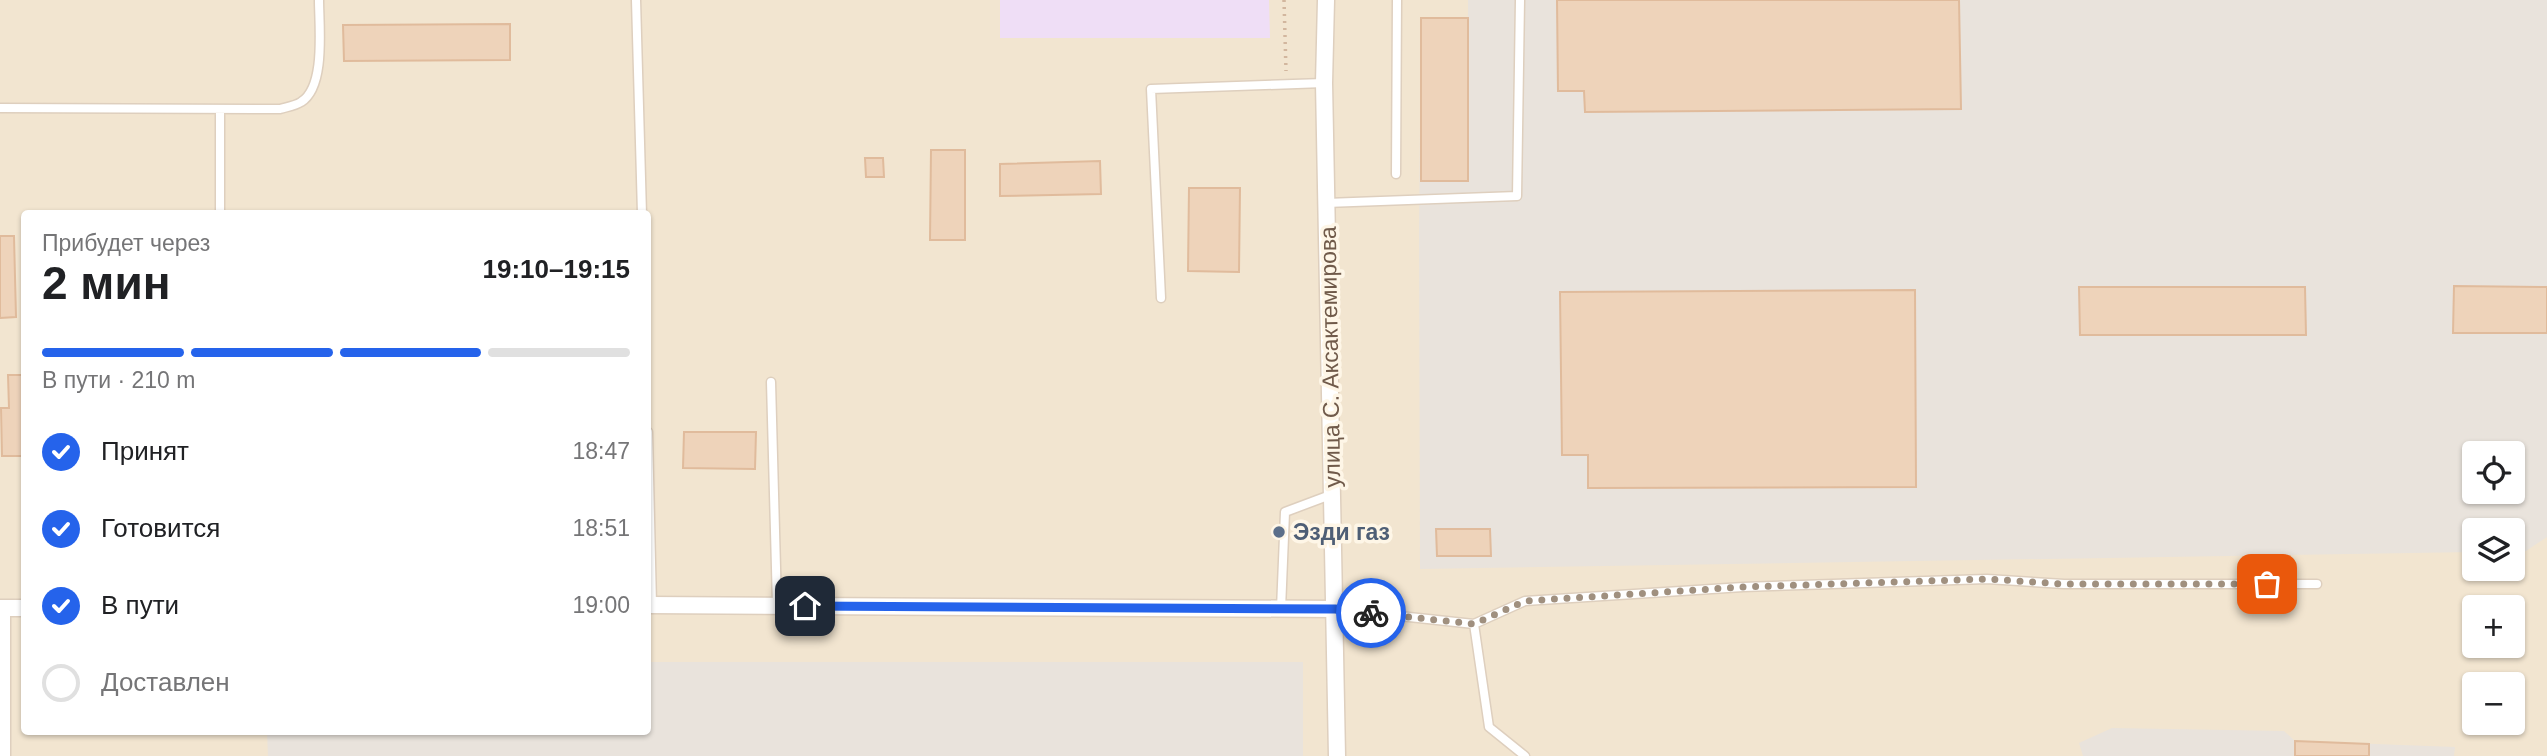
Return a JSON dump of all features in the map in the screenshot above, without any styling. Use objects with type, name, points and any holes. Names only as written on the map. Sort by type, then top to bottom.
[{"type":"street","name":"улица С. Аксактемирова","points":[[1326,0],[1324,83],[1337,756]]},
{"type":"street","points":[[651,605],[1335,609]]},
{"type":"street","points":[[2,756],[1,608],[21,608]]},
{"type":"lane","points":[[0,107],[280,109],[302,102],[315,85],[318,67],[319,0]]},
{"type":"lane","points":[[636,0],[642,210]]},
{"type":"lane","points":[[1396,174],[1397,0]]},
{"type":"lane","points":[[1326,203],[1517,196],[1520,0]]},
{"type":"lane","points":[[1161,298],[1151,89],[1324,83]]},
{"type":"lane","points":[[219,109],[220,210]]},
{"type":"lane","points":[[771,382],[777,605]]},
{"type":"lane","points":[[1281,609],[1285,512],[1333,494]]},
{"type":"lane","points":[[1335,609],[1474,624],[1525,601],[1743,587],[1987,579],[2063,584],[2318,584]]},
{"type":"lane","points":[[1474,624],[1489,727],[1525,756]]},
{"type":"path","points":[[1284,0],[1286,84]]},
{"type":"shaded area","points":[[0,0],[2547,0],[2547,756],[0,756]]},
{"type":"shaded area","points":[[1000,0],[1269,0],[1270,38],[1000,38]]},
{"type":"shaded area","points":[[1468,0],[2547,0],[2547,537],[2525,551],[2525,518],[2462,518],[2462,552],[1420,569],[1421,18],[1468,18]]},
{"type":"shaded area","points":[[651,662],[1303,662],[1303,756],[268,756],[267,735],[651,735]]},
{"type":"shaded area","points":[[2112,728],[2284,731],[2295,741],[2455,747],[2454,756],[2083,756],[2079,743]]},
{"type":"building","points":[[1557,0],[1959,0],[1961,109],[1585,112],[1584,91],[1558,91]]},
{"type":"building","points":[[1421,18],[1468,18],[1468,181],[1421,181]]},
{"type":"building","points":[[510,24],[510,60],[344,61],[343,25]]},
{"type":"building","points":[[931,150],[965,150],[965,240],[930,240]]},
{"type":"building","points":[[865,158],[883,158],[884,177],[866,177]]},
{"type":"building","points":[[1100,161],[1101,194],[1000,196],[1000,164]]},
{"type":"building","points":[[1189,188],[1240,188],[1239,272],[1188,271]]},
{"type":"building","points":[[0,236],[14,236],[16,317],[0,318]]},
{"type":"building","points":[[2454,286],[2547,287],[2547,333],[2453,333]]},
{"type":"building","points":[[2079,287],[2305,287],[2306,335],[2080,335]]},
{"type":"building","points":[[1915,290],[1916,487],[1588,488],[1588,455],[1562,455],[1560,292]]},
{"type":"building","points":[[8,375],[21,375],[21,456],[2,456],[1,408],[9,408]]},
{"type":"building","points":[[684,432],[756,432],[755,469],[683,468]]},
{"type":"building","points":[[1436,529],[1490,529],[1491,556],[1437,556]]},
{"type":"building","points":[[2295,741],[2369,744],[2369,756],[2295,756]]},
{"type":"way so far","points":[[1371,613],[1474,624],[1525,601],[1743,587],[1987,579],[2063,584],[2267,584]]},
{"type":"place","name":"Эзди газ","points":[[1279,532]]},
{"type":"route","points":[[805,606],[1335,609],[1371,613]]}]
